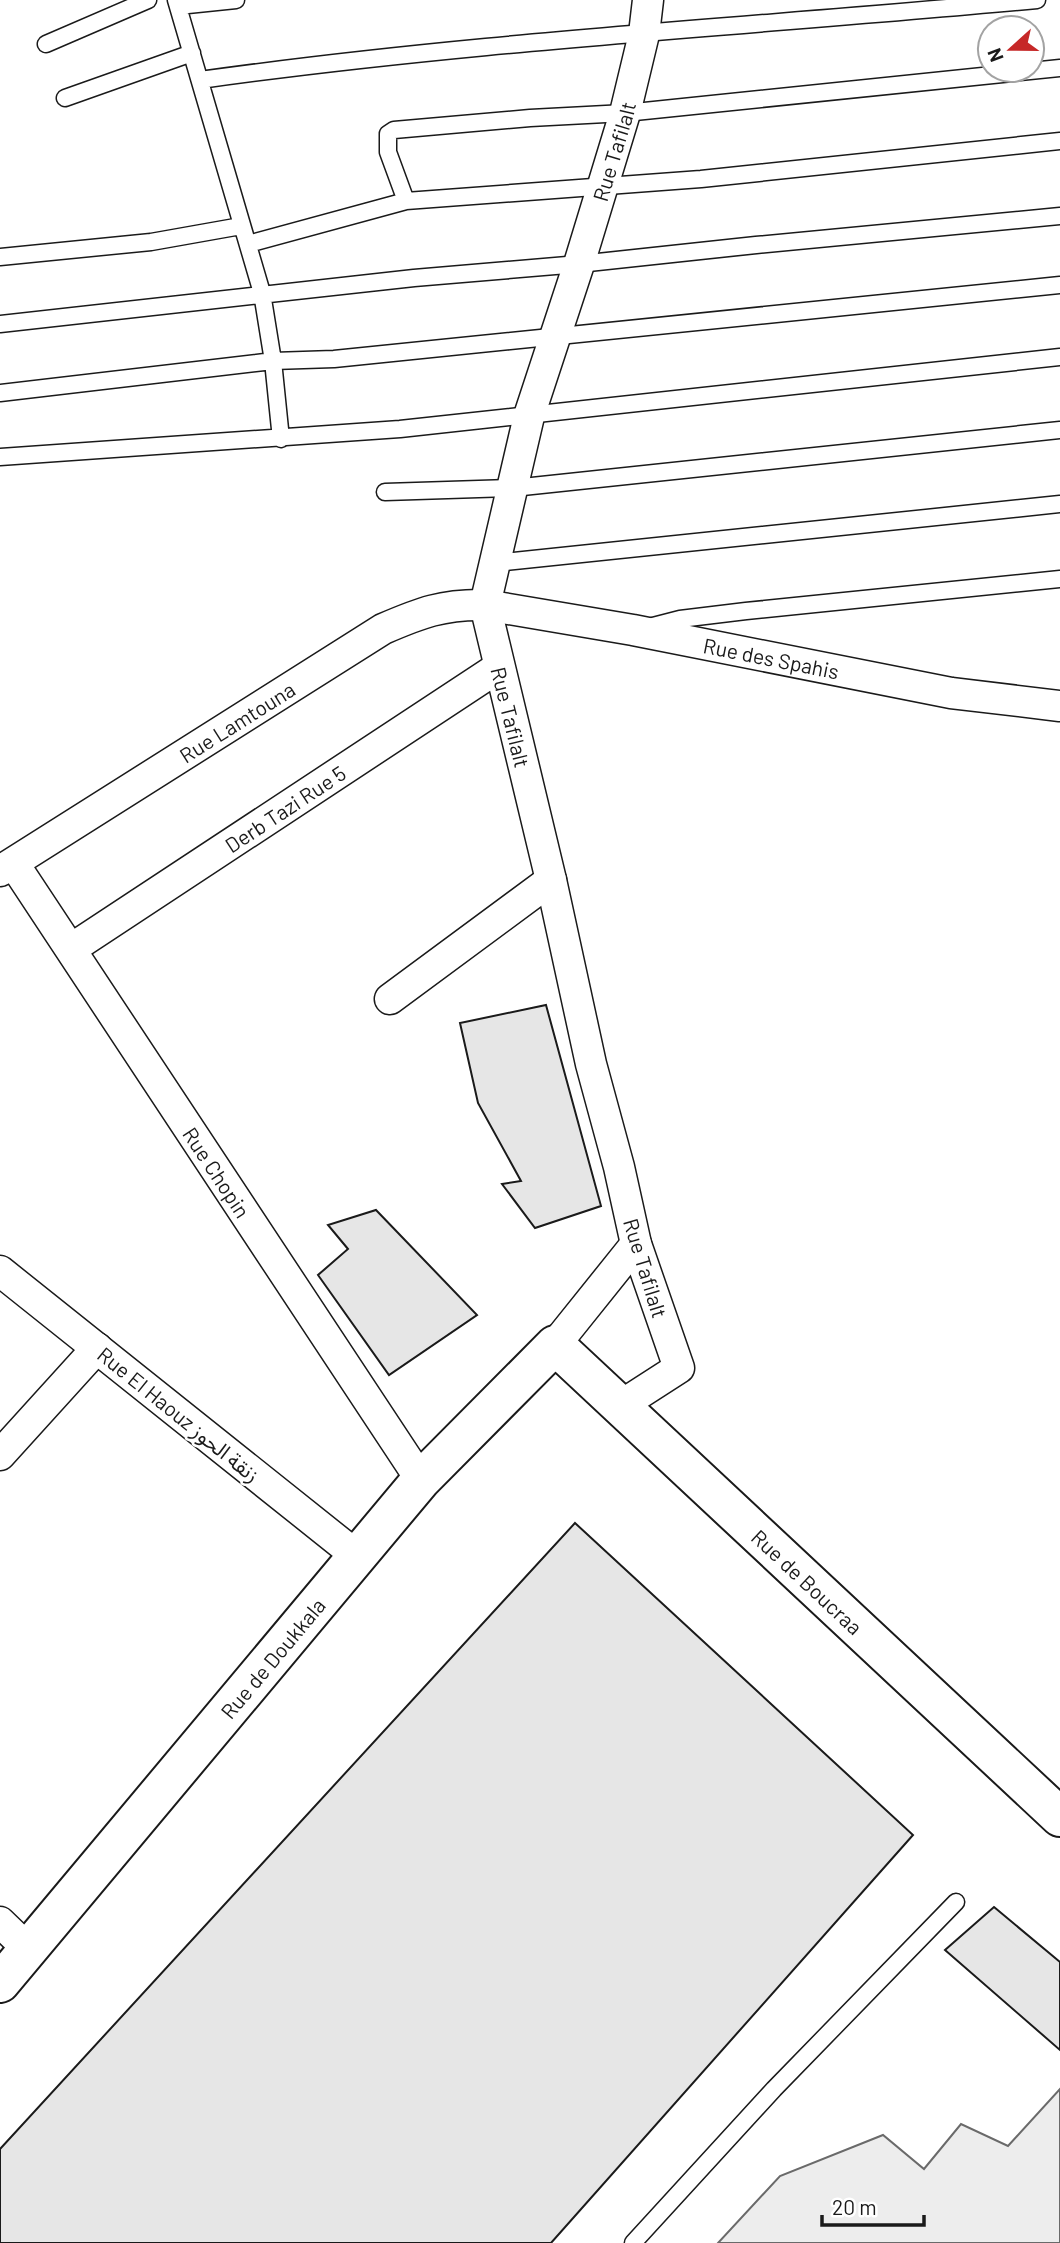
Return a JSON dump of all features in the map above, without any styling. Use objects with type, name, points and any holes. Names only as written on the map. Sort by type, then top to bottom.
[{"type":"street","name":"Rue Tafilalt","points":[[620,1406],[679,1368],[636,1244],[619,1167],[591,1064],[551,880],[485,605],[529,416],[625,113],[644,34],[648,0]]},
{"type":"street","name":"Rue Lamtouna","points":[[7,867],[383,629],[436,608],[461,604],[485,605]]},
{"type":"street","name":"Rue des Spahis","points":[[485,605],[951,693],[1060,706]]},
{"type":"street","name":"Derb Tazi Rue 5","points":[[71,949],[499,667]]},
{"type":"street","name":"Rue Chopin","points":[[7,867],[71,949],[421,1480]]},
{"type":"street","points":[[390,999],[551,880]]},
{"type":"street","points":[[555,1345],[636,1244]]},
{"type":"street","name":"Rue El Haouz زنقة الحوز","points":[[0,1271],[357,1556]]},
{"type":"street","name":"Rue de Doukkala","points":[[0,1983],[421,1480],[555,1345]]},
{"type":"street","name":"Rue de Boucraa","points":[[555,1345],[1060,1817]]},
{"type":"street","points":[[0,1455],[97,1349]]},
{"type":"street","points":[[0,1922],[29,1950]]},
{"type":"lane","points":[[46,44],[148,0]]},
{"type":"lane","points":[[236,0],[177,3],[262,293],[273,361],[281,439]]},
{"type":"lane","points":[[200,80],[317,64],[1037,0]]},
{"type":"lane","points":[[65,99],[192,52]]},
{"type":"lane","points":[[406,201],[388,152],[388,134],[394,130],[625,113],[1060,68]]},
{"type":"lane","points":[[248,244],[406,201],[603,187],[1060,141]]},
{"type":"lane","points":[[0,324],[262,293],[1060,216]]},
{"type":"lane","points":[[0,257],[151,242],[241,226]]},
{"type":"lane","points":[[0,393],[273,361],[334,359],[1060,285]]},
{"type":"lane","points":[[0,457],[115,447],[281,439],[529,416],[1060,357]]},
{"type":"lane","points":[[385,492],[513,488],[1060,430]]},
{"type":"lane","points":[[495,563],[1060,504]]},
{"type":"lane","points":[[633,631],[680,619],[1060,579]]},
{"type":"lane","points":[[633,2243],[774,2089],[956,1902]]},
{"type":"shaded area","points":[[1060,2089],[1060,2243],[718,2243],[780,2176],[883,2135],[924,2169],[961,2124],[1008,2146]]},
{"type":"building","points":[[546,1005],[601,1206],[535,1228],[502,1184],[521,1181],[478,1103],[460,1023]]},
{"type":"building","points":[[376,1210],[477,1315],[389,1375],[318,1275],[348,1249],[328,1225]]},
{"type":"building","points":[[575,1523],[913,1835],[551,2243],[0,2243],[0,2149]]},
{"type":"building","points":[[994,1907],[1060,1962],[1060,2050],[945,1950]]}]
